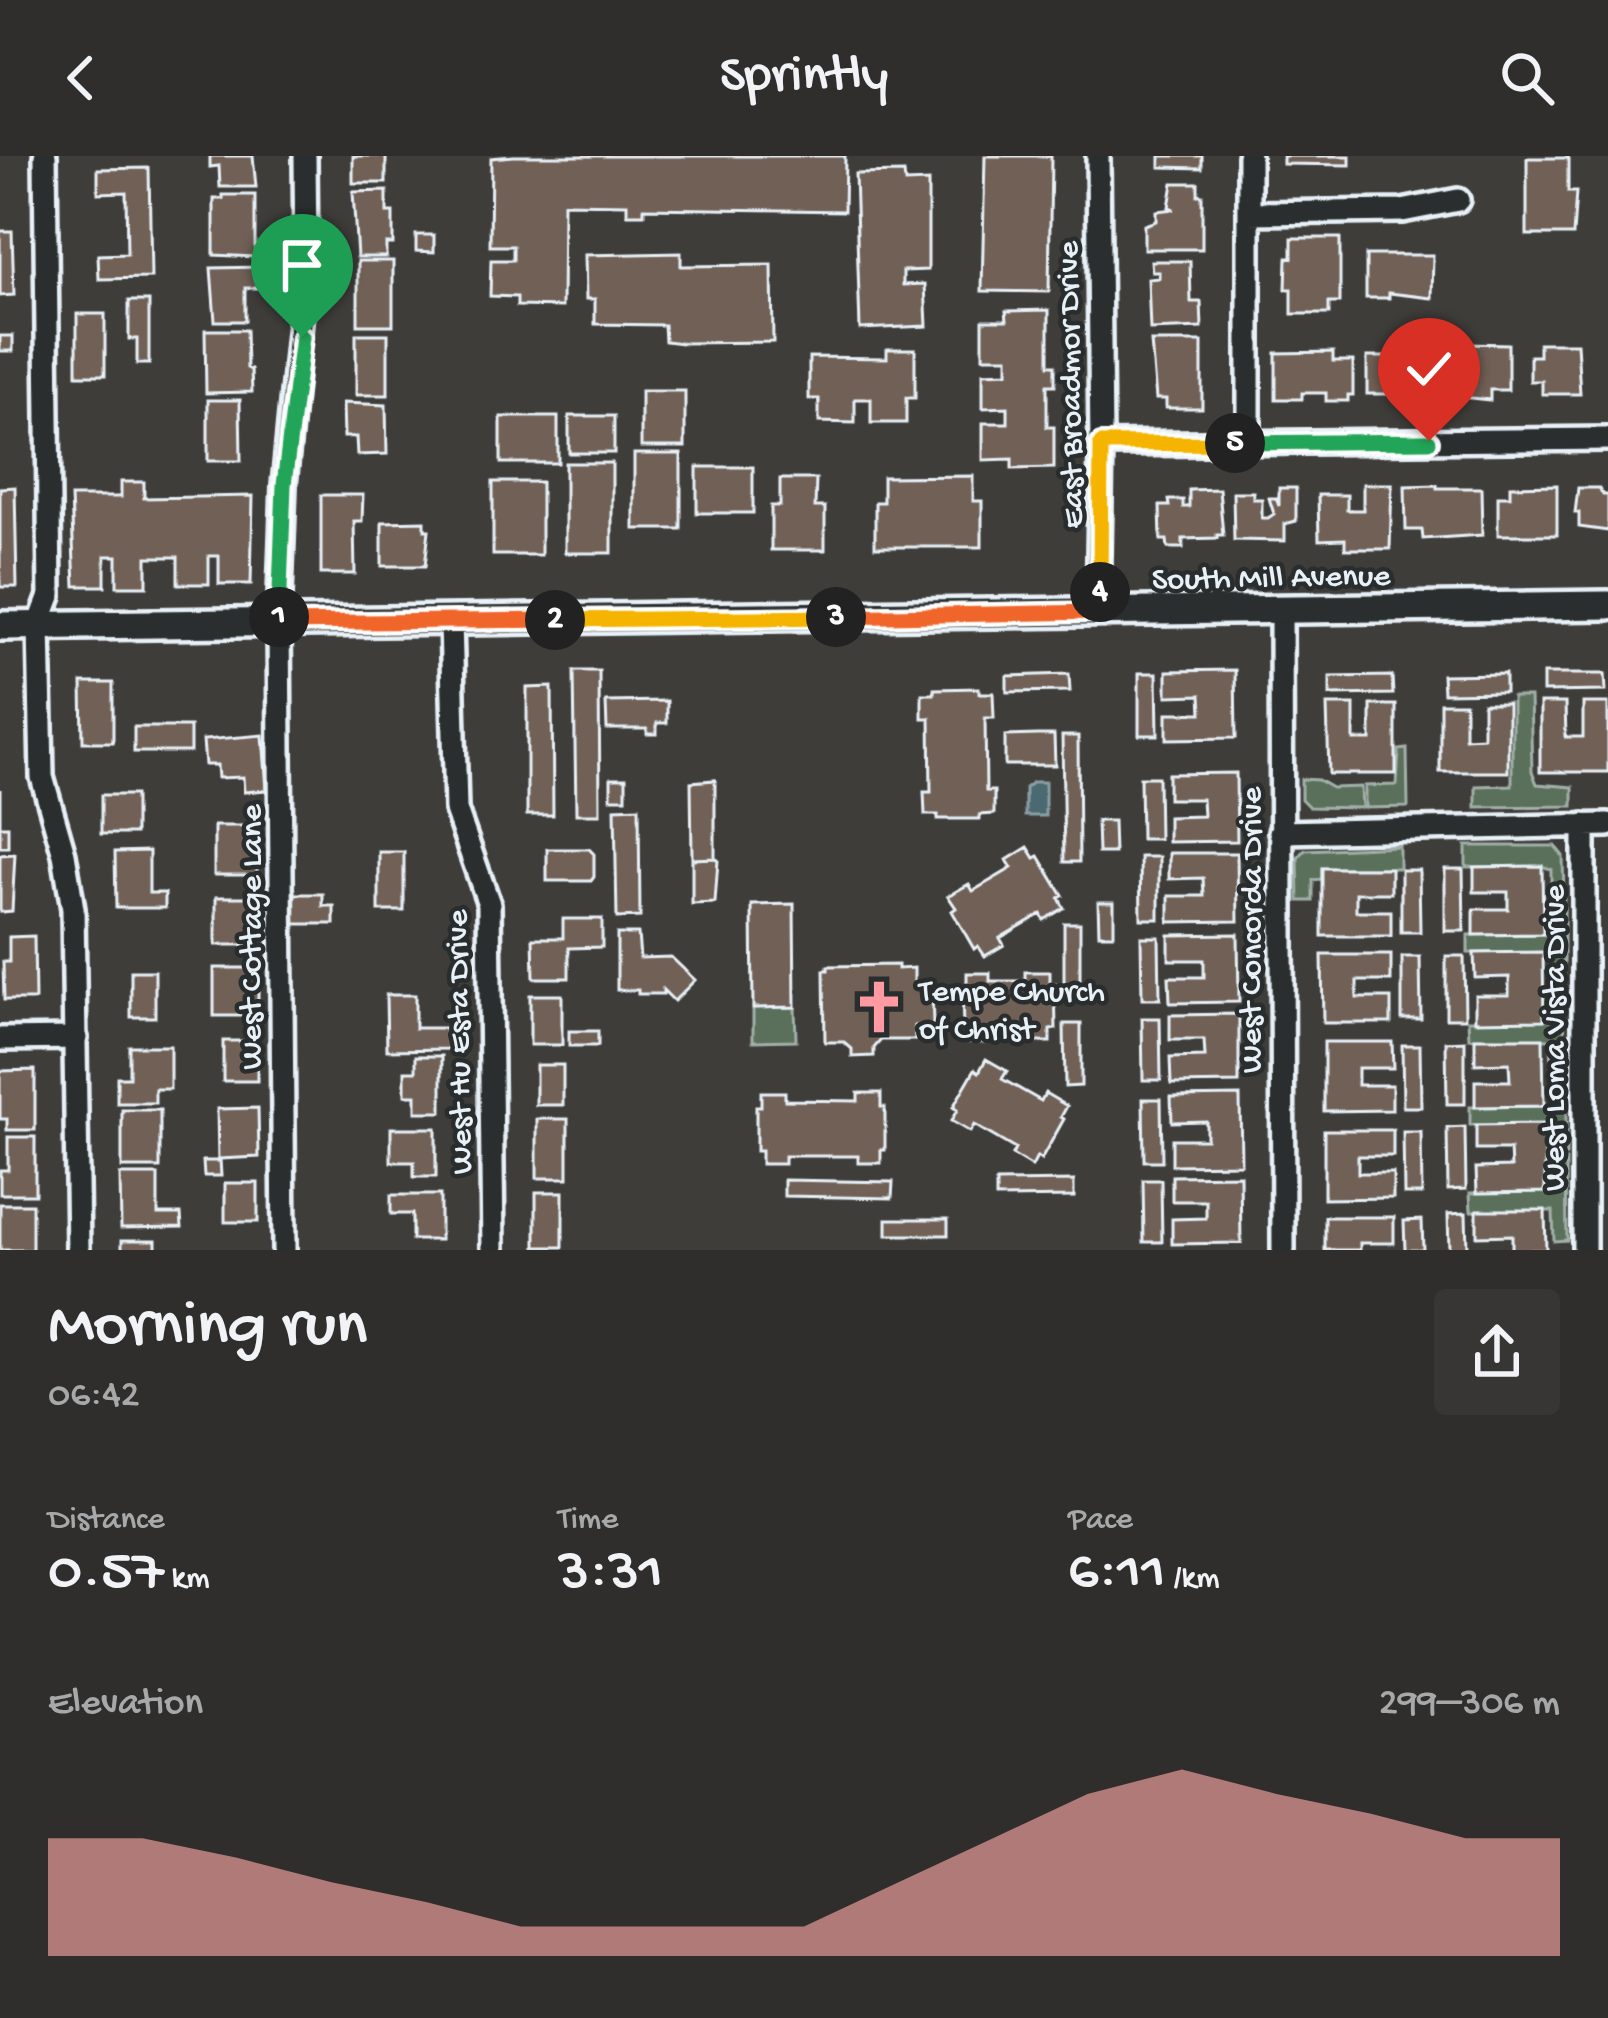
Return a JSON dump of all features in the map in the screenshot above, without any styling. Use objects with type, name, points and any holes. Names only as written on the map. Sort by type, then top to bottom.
[{"type":"main road","name":"South Mill Avenue","points":[[0,626],[1608,605]]},
{"type":"street","points":[[45,156],[50,596],[39,625],[42,777],[64,854],[73,909],[78,1250]]},
{"type":"street","name":"West Cottage Lane","points":[[284,1250],[279,623],[284,485],[307,262],[305,156]]},
{"type":"street","name":"East Broadmor Drive","points":[[1098,156],[1098,612]]},
{"type":"street","points":[[1249,156],[1249,442]]},
{"type":"street","points":[[1249,213],[1402,211],[1458,200]]},
{"type":"street","points":[[1101,444],[1608,439]]},
{"type":"street","name":"West Concorda Drive","points":[[1281,610],[1283,1250]]},
{"type":"street","name":"West Hu Esta Drive","points":[[451,621],[456,810],[489,904],[493,1250]]},
{"type":"street","name":"West Loma Vista Drive","points":[[1584,825],[1584,1250]]},
{"type":"street","points":[[1280,832],[1608,825]]},
{"type":"street","points":[[0,1039],[76,1038]]},
{"type":"green space","points":[[1512,697],[1530,697],[1532,771],[1537,784],[1573,787],[1573,806],[1476,807],[1476,786],[1512,785]]},
{"type":"green space","points":[[1407,749],[1408,807],[1365,808],[1365,786],[1397,785],[1399,750]]},
{"type":"green space","points":[[1301,779],[1318,780],[1332,788],[1361,787],[1362,808],[1309,807],[1301,799]]},
{"type":"green space","points":[[1399,846],[1399,868],[1322,868],[1322,879],[1313,880],[1313,901],[1299,901],[1298,858],[1305,850]]},
{"type":"green space","points":[[1466,846],[1555,846],[1563,856],[1564,899],[1551,898],[1551,869],[1466,867]]},
{"type":"green space","points":[[1551,903],[1564,903],[1564,984],[1551,984],[1550,954],[1468,953],[1468,935],[1551,934]]},
{"type":"green space","points":[[1551,988],[1564,988],[1565,1070],[1552,1070],[1551,1039],[1469,1038],[1468,1020],[1551,1019]]},
{"type":"green space","points":[[795,1007],[796,1040],[753,1041],[753,1008]]},
{"type":"green space","points":[[1553,1075],[1566,1075],[1566,1156],[1553,1156],[1553,1125],[1470,1125],[1470,1107],[1553,1106]]},
{"type":"green space","points":[[1554,1161],[1566,1161],[1567,1240],[1554,1241],[1553,1211],[1471,1211],[1470,1193],[1553,1192]]},
{"type":"water","points":[[1045,782],[1045,816],[1025,816],[1025,788]]},
{"type":"building","points":[[210,156],[253,156],[256,187],[220,187],[219,166],[210,167]]},
{"type":"building","points":[[353,156],[386,156],[386,183],[353,183]]},
{"type":"building","points":[[845,156],[844,211],[644,208],[644,214],[627,214],[627,204],[563,203],[562,307],[517,306],[517,297],[490,296],[491,260],[513,260],[513,246],[490,246],[491,158]]},
{"type":"building","points":[[985,156],[1051,156],[1049,292],[982,291]]},
{"type":"building","points":[[1160,156],[1202,156],[1202,168],[1160,167]]},
{"type":"building","points":[[1283,156],[1350,156],[1350,165],[1283,164]]},
{"type":"building","points":[[1527,158],[1568,158],[1568,192],[1576,192],[1573,235],[1527,235]]},
{"type":"building","points":[[149,168],[151,278],[99,279],[98,255],[127,254],[126,192],[98,193],[98,169]]},
{"type":"building","points":[[904,173],[905,183],[928,182],[928,270],[903,271],[903,285],[925,284],[927,326],[860,329],[855,174]]},
{"type":"building","points":[[1173,183],[1198,183],[1202,249],[1144,249],[1144,225],[1156,221],[1156,211],[1174,209],[1169,207]]},
{"type":"building","points":[[387,191],[393,244],[386,244],[386,257],[357,257],[353,192]]},
{"type":"building","points":[[223,195],[255,195],[255,257],[214,255],[214,199],[223,199]]},
{"type":"building","points":[[0,231],[12,231],[14,295],[0,296]]},
{"type":"building","points":[[416,235],[434,235],[434,252],[416,251]]},
{"type":"building","points":[[1292,238],[1340,238],[1340,303],[1329,303],[1329,314],[1292,314],[1292,289],[1286,289]]},
{"type":"building","points":[[681,253],[681,266],[772,265],[773,342],[682,343],[665,341],[664,325],[595,324],[595,299],[586,299],[585,255]]},
{"type":"building","points":[[1366,255],[1433,255],[1432,298],[1389,293],[1389,298],[1366,298]]},
{"type":"building","points":[[358,261],[393,261],[393,325],[358,325]]},
{"type":"building","points":[[1151,261],[1190,261],[1191,302],[1201,302],[1202,328],[1150,330],[1148,279],[1159,278],[1159,272],[1152,272]]},
{"type":"building","points":[[263,267],[263,288],[245,288],[245,321],[215,321],[211,268]]},
{"type":"building","points":[[129,301],[149,301],[149,364],[137,364],[137,339],[129,339]]},
{"type":"building","points":[[1049,310],[1049,365],[1055,365],[1055,385],[1047,385],[1047,427],[1054,427],[1054,468],[1012,469],[1012,459],[983,460],[983,423],[1008,423],[1008,407],[983,408],[983,373],[1008,372],[1008,357],[983,357],[983,320],[1007,320],[1006,311]]},
{"type":"building","points":[[77,314],[105,314],[105,375],[77,375]]},
{"type":"building","points":[[205,330],[246,330],[252,392],[206,393]]},
{"type":"building","points":[[356,334],[388,334],[388,395],[356,395]]},
{"type":"building","points":[[0,336],[13,336],[13,351],[0,351]]},
{"type":"building","points":[[1151,342],[1202,342],[1202,408],[1166,408],[1166,399],[1156,399]]},
{"type":"building","points":[[1466,343],[1508,344],[1508,390],[1490,390],[1490,400],[1441,395],[1441,353],[1466,352]]},
{"type":"building","points":[[1539,343],[1577,343],[1580,394],[1542,394],[1542,381],[1530,381],[1530,356],[1539,356]]},
{"type":"building","points":[[887,349],[915,349],[915,398],[906,398],[906,423],[871,423],[871,399],[855,399],[855,423],[819,422],[819,399],[809,399],[809,357],[887,358]]},
{"type":"building","points":[[1395,350],[1412,350],[1412,357],[1426,357],[1426,394],[1367,394],[1367,357],[1395,357]]},
{"type":"building","points":[[1333,352],[1333,361],[1353,361],[1353,395],[1348,395],[1348,401],[1326,401],[1326,393],[1276,399],[1276,353]]},
{"type":"building","points":[[641,391],[685,391],[685,447],[641,447]]},
{"type":"building","points":[[208,400],[240,400],[241,461],[208,461]]},
{"type":"building","points":[[343,403],[386,405],[387,454],[357,455],[356,437],[344,437]]},
{"type":"building","points":[[569,416],[614,416],[614,453],[569,453]]},
{"type":"building","points":[[501,417],[558,417],[558,463],[501,463]]},
{"type":"building","points":[[634,454],[681,454],[681,529],[634,529]]},
{"type":"building","points":[[565,463],[612,463],[612,553],[565,553]]},
{"type":"building","points":[[697,467],[753,467],[753,513],[697,513]]},
{"type":"building","points":[[973,476],[973,501],[982,501],[982,547],[875,547],[875,502],[883,502],[883,477]]},
{"type":"building","points":[[780,479],[816,479],[815,507],[825,507],[825,550],[771,550],[771,506],[780,506]]},
{"type":"building","points":[[121,482],[144,482],[144,498],[253,496],[251,584],[219,584],[219,556],[209,556],[209,584],[178,584],[178,557],[147,557],[147,586],[117,586],[117,556],[105,556],[105,586],[75,586],[71,497],[121,497]]},
{"type":"building","points":[[493,482],[541,482],[541,555],[493,555]]},
{"type":"building","points":[[1363,484],[1392,484],[1390,549],[1345,549],[1345,539],[1319,540],[1318,495],[1347,495],[1347,510],[1363,510]]},
{"type":"building","points":[[1557,485],[1557,535],[1498,535],[1498,496],[1510,496],[1510,486]]},
{"type":"building","points":[[1405,486],[1481,488],[1482,535],[1423,539],[1422,530],[1406,530]]},
{"type":"building","points":[[15,487],[17,587],[0,587],[0,488]]},
{"type":"building","points":[[1279,488],[1296,488],[1296,521],[1285,524],[1285,541],[1234,540],[1233,492],[1253,492],[1253,499],[1262,499],[1262,518],[1268,518],[1274,514],[1269,498],[1276,498],[1279,506]]},
{"type":"building","points":[[1578,488],[1599,488],[1608,495],[1608,531],[1579,527],[1579,513],[1575,513]]},
{"type":"building","points":[[1219,489],[1223,535],[1183,539],[1183,548],[1168,548],[1167,540],[1161,540],[1160,506],[1183,500],[1183,507],[1189,507],[1189,490]]},
{"type":"building","points":[[321,495],[363,495],[362,521],[354,521],[355,574],[321,574]]},
{"type":"building","points":[[425,521],[425,530],[429,530],[425,566],[382,566],[382,522]]},
{"type":"building","points":[[1235,670],[1236,738],[1167,739],[1167,713],[1202,713],[1201,695],[1167,696],[1167,671]]},
{"type":"building","points":[[574,671],[599,671],[600,814],[576,814]]},
{"type":"building","points":[[1139,673],[1157,673],[1158,735],[1139,735]]},
{"type":"building","points":[[1069,674],[1070,691],[1007,692],[1007,676]]},
{"type":"building","points":[[1505,674],[1505,692],[1443,693],[1442,675]]},
{"type":"building","points":[[1543,674],[1605,674],[1606,691],[1543,692]]},
{"type":"building","points":[[1392,676],[1393,694],[1330,695],[1330,677]]},
{"type":"building","points":[[82,683],[113,683],[113,742],[83,742]]},
{"type":"building","points":[[552,687],[553,815],[527,815],[527,688]]},
{"type":"building","points":[[979,688],[979,693],[993,693],[994,718],[985,718],[986,791],[994,791],[994,814],[980,815],[980,819],[925,815],[924,792],[931,792],[930,718],[922,718],[922,694],[934,694],[934,689]]},
{"type":"building","points":[[667,701],[667,723],[657,723],[657,734],[647,734],[647,729],[607,729],[606,702]]},
{"type":"building","points":[[1440,703],[1465,703],[1465,738],[1483,737],[1483,703],[1508,703],[1508,772],[1440,772]]},
{"type":"building","points":[[1540,703],[1565,703],[1566,737],[1583,737],[1583,703],[1608,703],[1608,772],[1540,772]]},
{"type":"building","points":[[1327,705],[1354,705],[1354,740],[1371,740],[1371,705],[1396,705],[1396,774],[1329,774]]},
{"type":"building","points":[[134,727],[190,727],[190,752],[134,752]]},
{"type":"building","points":[[263,735],[267,790],[244,792],[243,777],[218,778],[217,765],[205,765],[203,740]]},
{"type":"building","points":[[1054,735],[1055,765],[1005,765],[1005,736]]},
{"type":"building","points":[[1062,736],[1078,736],[1079,862],[1064,862]]},
{"type":"building","points":[[1236,773],[1237,841],[1168,842],[1168,817],[1203,816],[1202,799],[1168,799],[1168,774]]},
{"type":"building","points":[[1140,777],[1158,777],[1159,839],[1141,839]]},
{"type":"building","points":[[611,778],[626,778],[626,798],[611,798]]},
{"type":"building","points":[[715,780],[715,858],[692,859],[691,782]]},
{"type":"building","points":[[101,795],[135,795],[135,834],[101,834]]},
{"type":"building","points":[[639,807],[640,917],[617,918],[615,808]]},
{"type":"building","points":[[1097,821],[1113,821],[1114,853],[1098,853]]},
{"type":"building","points":[[0,826],[8,826],[8,847],[0,847]]},
{"type":"building","points":[[214,826],[257,826],[257,875],[214,875]]},
{"type":"building","points":[[1028,847],[1035,858],[1039,856],[1063,896],[1059,898],[1064,908],[1044,920],[1041,914],[1000,938],[1004,945],[985,956],[978,946],[974,949],[948,896],[969,884],[973,891],[1012,868],[1007,860]]},
{"type":"building","points":[[547,849],[589,849],[594,854],[594,877],[591,881],[547,881]]},
{"type":"building","points":[[149,851],[149,893],[165,893],[165,908],[116,908],[115,852]]},
{"type":"building","points":[[379,852],[404,852],[404,911],[379,911]]},
{"type":"building","points":[[1169,853],[1237,853],[1238,921],[1169,922],[1169,896],[1204,896],[1203,878],[1169,879]]},
{"type":"building","points":[[15,854],[12,911],[0,912],[0,855]]},
{"type":"building","points":[[1140,857],[1159,857],[1159,919],[1141,919]]},
{"type":"building","points":[[715,858],[715,903],[692,904],[692,859]]},
{"type":"building","points":[[1542,866],[1543,934],[1474,935],[1474,909],[1508,909],[1508,892],[1474,892],[1474,867]]},
{"type":"building","points":[[1322,868],[1391,868],[1391,893],[1356,893],[1356,911],[1391,911],[1391,936],[1322,936]]},
{"type":"building","points":[[1445,869],[1463,869],[1464,931],[1445,931]]},
{"type":"building","points":[[1401,870],[1419,870],[1420,932],[1401,932]]},
{"type":"building","points":[[293,894],[323,894],[323,906],[334,906],[334,924],[293,924]]},
{"type":"building","points":[[216,897],[258,897],[258,945],[216,945]]},
{"type":"building","points":[[1098,902],[1114,902],[1114,934],[1099,934]]},
{"type":"building","points":[[794,904],[795,1007],[753,1008],[752,905]]},
{"type":"building","points":[[563,919],[602,919],[602,947],[569,948],[569,978],[534,978],[533,938],[563,938]]},
{"type":"building","points":[[1064,923],[1080,923],[1080,986],[1064,986]]},
{"type":"building","points":[[617,934],[638,934],[640,958],[671,957],[695,980],[674,1001],[663,990],[663,994],[638,994],[638,990],[617,990]]},
{"type":"building","points":[[1238,934],[1239,1002],[1170,1003],[1169,977],[1204,977],[1204,960],[1169,960],[1169,935]]},
{"type":"building","points":[[34,936],[35,1000],[4,1000],[3,962],[9,962],[9,937]]},
{"type":"building","points":[[1141,937],[1159,937],[1160,999],[1142,999]]},
{"type":"building","points":[[1543,952],[1544,1020],[1475,1021],[1475,995],[1509,995],[1509,977],[1475,978],[1474,953]]},
{"type":"building","points":[[1322,955],[1391,955],[1391,981],[1357,981],[1357,998],[1391,998],[1391,1023],[1323,1023]]},
{"type":"building","points":[[1446,956],[1464,956],[1465,1018],[1446,1018]]},
{"type":"building","points":[[1402,957],[1420,957],[1421,1019],[1402,1019]]},
{"type":"building","name":"Tempe Church of Christ","points":[[898,965],[898,969],[914,968],[914,988],[932,987],[933,1026],[915,1026],[915,1040],[881,1040],[874,1056],[852,1057],[852,1049],[844,1042],[825,1042],[824,970],[828,966]]},
{"type":"building","points":[[214,968],[258,968],[258,1016],[214,1016]]},
{"type":"building","points":[[131,971],[155,971],[155,1017],[131,1017]]},
{"type":"building","points":[[1025,972],[1050,972],[1050,984],[1055,984],[1056,1029],[1050,1030],[1050,1042],[1027,1042],[1027,1033],[988,1034],[988,1042],[968,1042],[968,1031],[963,1031],[962,988],[967,988],[967,973],[990,973],[990,981],[1025,981]]},
{"type":"building","points":[[386,995],[415,995],[415,1028],[449,1028],[449,1049],[387,1050]]},
{"type":"building","points":[[530,995],[562,995],[562,1045],[530,1045]]},
{"type":"building","points":[[1239,1014],[1239,1083],[1171,1084],[1170,1058],[1205,1057],[1204,1040],[1170,1040],[1170,1015]]},
{"type":"building","points":[[1142,1018],[1160,1018],[1161,1080],[1143,1080]]},
{"type":"building","points":[[1064,1024],[1081,1024],[1081,1086],[1065,1087]]},
{"type":"building","points":[[569,1031],[598,1031],[598,1046],[569,1046]]},
{"type":"building","points":[[1475,1038],[1543,1038],[1544,1106],[1475,1107],[1475,1081],[1510,1081],[1509,1063],[1475,1064]]},
{"type":"building","points":[[223,1041],[257,1041],[257,1081],[223,1081]]},
{"type":"building","points":[[1465,1041],[1465,1104],[1447,1104],[1446,1042]]},
{"type":"building","points":[[1324,1042],[1392,1042],[1393,1068],[1358,1068],[1358,1085],[1392,1085],[1392,1110],[1324,1111]]},
{"type":"building","points":[[1402,1045],[1420,1045],[1421,1107],[1403,1107]]},
{"type":"building","points":[[129,1046],[170,1046],[170,1089],[155,1089],[155,1103],[117,1103],[117,1077],[129,1077]]},
{"type":"building","points":[[416,1056],[442,1056],[442,1112],[416,1112],[416,1095],[405,1095],[405,1071],[416,1071]]},
{"type":"building","points":[[986,1059],[1007,1071],[1002,1079],[1041,1101],[1045,1093],[1067,1106],[1041,1160],[1037,1157],[1032,1167],[1012,1155],[1015,1149],[974,1125],[970,1132],[951,1121],[957,1110],[953,1107]]},
{"type":"building","points":[[536,1065],[563,1065],[563,1105],[536,1105]]},
{"type":"building","points":[[35,1070],[35,1130],[7,1130],[7,1119],[0,1119],[0,1071]]},
{"type":"building","points":[[761,1092],[785,1092],[785,1100],[858,1101],[858,1093],[881,1093],[885,1150],[881,1150],[881,1163],[858,1163],[858,1156],[784,1156],[784,1164],[761,1164],[761,1151],[756,1151],[756,1106],[761,1106]]},
{"type":"building","points":[[1240,1096],[1241,1164],[1172,1165],[1172,1139],[1206,1139],[1206,1121],[1172,1122],[1171,1097]]},
{"type":"building","points":[[1143,1099],[1161,1099],[1162,1161],[1144,1161]]},
{"type":"building","points":[[258,1108],[259,1157],[220,1159],[221,1176],[204,1176],[203,1161],[218,1161],[217,1109]]},
{"type":"building","points":[[122,1110],[160,1110],[160,1168],[122,1168]]},
{"type":"building","points":[[537,1119],[568,1119],[568,1178],[537,1178]]},
{"type":"building","points":[[1545,1124],[1545,1192],[1477,1193],[1476,1168],[1511,1167],[1510,1150],[1476,1150],[1476,1125]]},
{"type":"building","points":[[1465,1127],[1466,1189],[1448,1190],[1447,1128]]},
{"type":"building","points":[[391,1128],[436,1128],[436,1177],[414,1177],[414,1162],[391,1162]]},
{"type":"building","points":[[1324,1130],[1393,1130],[1393,1156],[1358,1156],[1358,1173],[1393,1173],[1393,1198],[1324,1199]]},
{"type":"building","points":[[1403,1132],[1421,1132],[1422,1194],[1404,1194]]},
{"type":"building","points":[[8,1137],[35,1137],[35,1194],[0,1194],[0,1170],[8,1170]]},
{"type":"building","points":[[120,1175],[158,1175],[158,1214],[181,1214],[182,1227],[121,1228]]},
{"type":"building","points":[[1240,1175],[1241,1243],[1172,1244],[1172,1219],[1206,1218],[1206,1201],[1172,1201],[1172,1176]]},
{"type":"building","points":[[784,1180],[893,1182],[892,1198],[784,1196]]},
{"type":"building","points":[[1143,1180],[1161,1180],[1162,1242],[1144,1242]]},
{"type":"building","points":[[1074,1181],[1074,1197],[996,1198],[996,1182]]},
{"type":"building","points":[[225,1183],[258,1183],[258,1222],[225,1222]]},
{"type":"building","points":[[536,1192],[563,1192],[563,1247],[536,1247]]},
{"type":"building","points":[[391,1195],[440,1195],[440,1240],[412,1240],[412,1214],[391,1214]]},
{"type":"building","points":[[0,1204],[32,1204],[32,1250],[0,1250]]},
{"type":"building","points":[[1477,1210],[1545,1210],[1546,1250],[1512,1250],[1512,1235],[1477,1236]]},
{"type":"building","points":[[1466,1213],[1467,1250],[1449,1250],[1448,1214]]},
{"type":"building","points":[[1325,1217],[1394,1217],[1394,1243],[1325,1250]]},
{"type":"building","points":[[887,1219],[948,1219],[948,1235],[887,1235]]},
{"type":"building","points":[[1422,1220],[1423,1250],[1405,1250],[1404,1221]]},
{"type":"building","points":[[122,1240],[156,1240],[156,1250],[122,1250]]},
{"type":"place","name":"Tempe Church of Christ","points":[[879,1007]]},
{"type":"route","points":[[302,337],[284,485],[279,623],[1098,612],[1101,444],[1429,441]]}]
